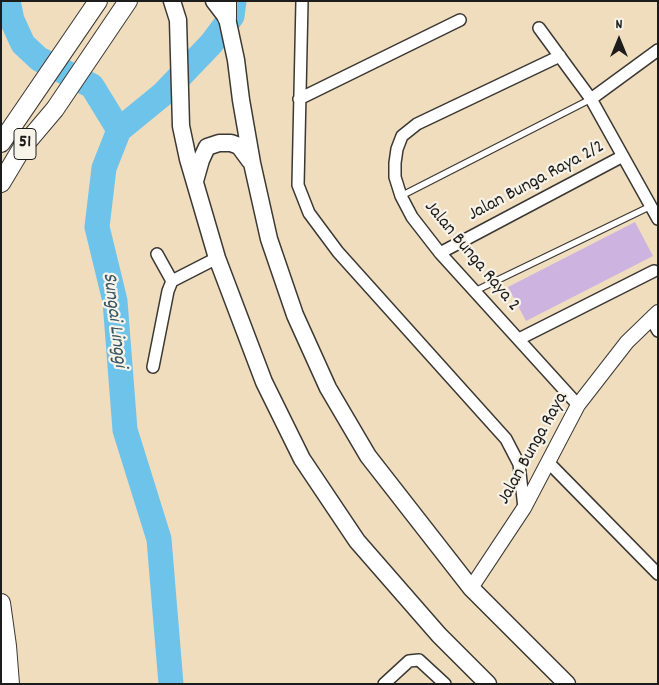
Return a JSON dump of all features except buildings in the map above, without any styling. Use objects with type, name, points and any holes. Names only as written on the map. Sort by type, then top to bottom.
[{"type":"highway","name":"51","points":[[1,143],[98,1]]},
{"type":"highway","name":"51","points":[[1,183],[22,148],[55,109],[128,1]]},
{"type":"highway","points":[[1,603],[10,684]]},
{"type":"main road","points":[[172,1],[178,20],[181,126],[195,184],[216,258],[264,382],[302,459],[357,541],[439,636],[488,684]]},
{"type":"main road","points":[[214,1],[227,10],[252,163],[269,239],[296,314],[328,388],[368,456],[471,588],[567,684]]},
{"type":"main road","points":[[195,184],[201,160],[207,147],[220,143],[231,143],[239,146],[252,163]]},
{"type":"street","points":[[302,1],[298,185],[309,213],[338,252],[506,439],[520,464],[524,508]]},
{"type":"street","points":[[299,99],[460,20]]},
{"type":"street","points":[[540,28],[591,99],[658,219]]},
{"type":"street","points":[[591,99],[658,50]]},
{"type":"street","name":"Jalan Bunga Raya 2","points":[[560,56],[417,124],[402,136],[397,149],[395,177],[401,196],[412,217],[440,253],[578,405]]},
{"type":"street","name":"Jalan Bunga Raya 2/2","points":[[440,253],[623,156]]},
{"type":"street","points":[[157,254],[172,280]]},
{"type":"street","points":[[153,367],[168,291],[172,280],[216,258]]},
{"type":"street","points":[[519,339],[654,271]]},
{"type":"street","name":"Jalan Bunga Raya","points":[[471,588],[524,508],[578,405],[627,342],[655,320]]},
{"type":"street","points":[[548,462],[658,574]]},
{"type":"street","points":[[384,684],[409,661],[419,660],[429,667],[445,684]]},
{"type":"lane","points":[[401,196],[591,99]]},
{"type":"lane","points":[[475,291],[651,205]]},
{"type":"waterway","points":[[8,1],[12,20],[23,44],[39,59],[92,86],[119,130]]},
{"type":"waterway","name":"Sungai Linggi","points":[[171,684],[159,539],[125,430],[115,301],[97,227],[104,168],[119,130],[163,94],[211,44],[232,16],[234,1]]}]
